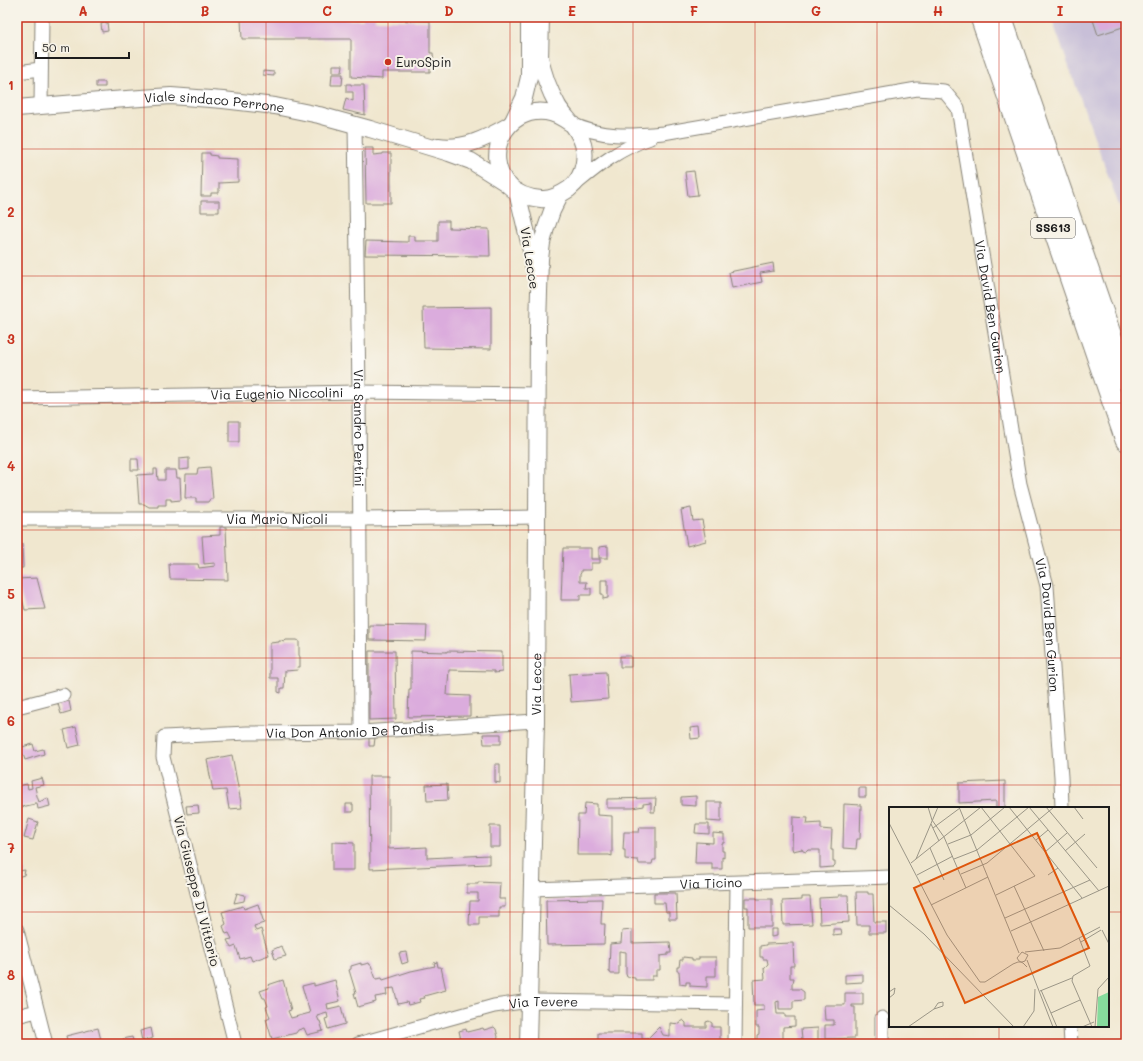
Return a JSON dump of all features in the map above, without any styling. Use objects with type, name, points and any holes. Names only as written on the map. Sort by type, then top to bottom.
[{"type":"highway","name":"SS613","points":[[981,17],[1126,440]]},
{"type":"highway","name":"SS613","points":[[1001,17],[1126,380]]},
{"type":"street","points":[[41,106],[42,17]]},
{"type":"street","points":[[514,121],[524,98],[529,77],[529,17]]},
{"type":"street","points":[[540,58],[543,72],[558,107],[579,134],[584,147],[585,162],[580,175],[566,191],[546,199],[531,198],[513,189],[501,174],[497,162],[497,149],[501,137],[530,102],[535,90],[540,58],[541,17]]},
{"type":"street","points":[[17,72],[41,69]]},
{"type":"street","name":"Via David Ben Gurion","points":[[570,123],[597,133],[615,135],[663,133],[917,89],[944,91],[958,108],[1020,484],[1047,586],[1062,807]]},
{"type":"street","name":"Viale sindaco Perrone","points":[[17,108],[171,96],[275,106],[319,115],[355,125],[471,161],[513,189]]},
{"type":"street","points":[[514,121],[533,112],[546,112],[559,116],[570,123]]},
{"type":"street","name":"Viale sindaco Perrone","points":[[408,141],[441,146],[459,146],[492,135],[514,121]]},
{"type":"street","name":"Via Sandro Pertini","points":[[355,125],[359,392],[361,732]]},
{"type":"street","name":"Via David Ben Gurion","points":[[566,191],[595,168],[624,149],[663,133]]},
{"type":"street","name":"Via Lecce","points":[[513,189],[532,255],[538,325]]},
{"type":"street","name":"Via Lecce","points":[[528,1044],[536,721],[538,325],[540,259],[542,243],[552,212],[566,191]]},
{"type":"street","name":"Via Eugenio Niccolini","points":[[17,398],[359,392],[538,394]]},
{"type":"street","name":"Via Mario Nicoli","points":[[17,519],[360,519],[537,517]]},
{"type":"street","points":[[17,707],[63,695]]},
{"type":"street","name":"Via Don Antonio De Pandis","points":[[164,737],[246,733],[361,732],[536,721]]},
{"type":"street","name":"Via Giuseppe Di Vittorio","points":[[164,737],[163,757],[235,1044]]},
{"type":"street","name":"Via Ticino","points":[[532,889],[889,877]]},
{"type":"street","points":[[735,1044],[737,883]]},
{"type":"street","points":[[17,930],[46,1044]]},
{"type":"street","name":"Via Tevere","points":[[358,1044],[494,1006],[530,1001],[735,1004]]},
{"type":"street","points":[[17,1016],[37,1011]]},
{"type":"street","points":[[882,1018],[882,1044]]},
{"type":"street","points":[[1070,1027],[1071,1044]]},
{"type":"shaded area","points":[[1051,17],[1126,17],[1126,225]]},
{"type":"building","points":[[304,17],[345,17],[345,20],[363,20],[363,17],[375,17],[375,20],[430,21],[430,53],[433,53],[434,65],[430,65],[430,72],[382,72],[382,79],[351,77],[351,39],[242,39],[241,19],[304,19]]},
{"type":"building","points":[[1092,17],[1126,17],[1126,26],[1098,35]]},
{"type":"building","points":[[107,22],[108,31],[102,32],[101,24]]},
{"type":"building","points":[[333,65],[343,65],[342,72],[333,72]]},
{"type":"building","points":[[263,71],[274,72],[274,76],[263,75]]},
{"type":"building","points":[[332,74],[343,74],[342,85],[331,85]]},
{"type":"building","points":[[96,82],[105,82],[105,87],[96,87]]},
{"type":"building","points":[[346,84],[364,85],[365,115],[343,110],[346,98],[353,101],[353,92],[346,92]]},
{"type":"building","points":[[365,148],[373,148],[373,155],[391,153],[391,203],[366,203]]},
{"type":"building","points":[[202,153],[210,153],[210,155],[217,156],[217,158],[238,159],[238,182],[219,183],[219,193],[211,193],[211,196],[201,196]]},
{"type":"building","points":[[694,171],[698,195],[688,196],[685,172]]},
{"type":"building","points":[[201,201],[219,201],[219,212],[201,212]]},
{"type":"building","points":[[438,221],[449,221],[449,228],[489,229],[490,256],[365,255],[366,241],[408,242],[408,236],[415,236],[415,241],[438,241]]},
{"type":"building","points":[[773,263],[774,271],[760,273],[762,282],[732,288],[729,272]]},
{"type":"building","points":[[491,307],[491,349],[424,348],[423,308]]},
{"type":"building","points":[[229,421],[239,421],[239,442],[229,442]]},
{"type":"building","points":[[189,458],[189,469],[179,470],[179,459]]},
{"type":"building","points":[[131,459],[138,459],[139,470],[131,470]]},
{"type":"building","points":[[210,467],[213,499],[210,499],[208,502],[196,502],[196,498],[185,498],[186,474],[197,474],[198,468]]},
{"type":"building","points":[[154,469],[157,469],[158,480],[165,480],[165,470],[176,470],[177,478],[180,478],[181,500],[171,501],[171,499],[166,499],[166,505],[158,505],[158,507],[149,507],[144,504],[139,504],[137,475],[154,474]]},
{"type":"building","points":[[691,508],[693,521],[702,520],[706,541],[687,546],[681,510]]},
{"type":"building","points":[[220,527],[226,527],[228,580],[170,579],[169,564],[198,564],[199,568],[215,566],[215,563],[204,564],[202,536],[220,535]]},
{"type":"building","points":[[17,543],[22,544],[23,568],[17,568]]},
{"type":"building","points":[[608,546],[608,558],[599,558],[599,547]]},
{"type":"building","points":[[563,548],[591,548],[591,559],[600,559],[600,563],[591,563],[591,570],[581,570],[580,582],[587,582],[586,588],[591,588],[591,595],[580,595],[580,600],[561,600]]},
{"type":"building","points":[[37,578],[45,609],[25,610],[17,579]]},
{"type":"building","points":[[601,580],[608,580],[608,598],[603,599],[603,594],[601,594]]},
{"type":"building","points":[[369,625],[427,626],[426,641],[369,640]]},
{"type":"building","points":[[286,640],[299,641],[300,667],[297,667],[298,670],[285,671],[284,688],[281,688],[281,693],[278,692],[278,678],[270,678],[270,643],[279,641],[284,642]]},
{"type":"building","points":[[369,651],[395,651],[396,719],[369,720]]},
{"type":"building","points":[[411,651],[502,652],[502,672],[494,673],[494,671],[449,670],[447,695],[470,696],[470,716],[408,717],[409,689],[411,689]]},
{"type":"building","points":[[620,656],[631,656],[631,667],[620,667]]},
{"type":"building","points":[[606,672],[608,699],[571,702],[569,674]]},
{"type":"building","points":[[69,701],[71,711],[61,714],[58,704]]},
{"type":"building","points":[[76,727],[80,745],[68,748],[64,730]]},
{"type":"building","points":[[699,727],[700,738],[691,739],[690,728]]},
{"type":"building","points":[[17,731],[22,747],[33,744],[35,751],[43,749],[44,754],[25,760],[23,754],[17,755]]},
{"type":"building","points":[[483,734],[501,734],[501,744],[484,744]]},
{"type":"building","points":[[369,738],[375,738],[374,746],[369,746]]},
{"type":"building","points":[[232,755],[242,808],[229,809],[226,790],[213,791],[207,760]]},
{"type":"building","points":[[495,764],[500,764],[500,783],[495,782]]},
{"type":"building","points":[[369,776],[389,776],[389,849],[427,847],[427,858],[489,855],[489,864],[370,869]]},
{"type":"building","points":[[42,778],[44,785],[35,787],[37,796],[39,802],[48,798],[50,806],[38,809],[37,803],[35,803],[17,808],[17,786],[27,784],[28,789],[32,788],[31,781]]},
{"type":"building","points":[[1005,781],[1005,807],[996,807],[996,801],[959,803],[959,783]]},
{"type":"building","points":[[447,784],[448,800],[427,801],[426,785]]},
{"type":"building","points":[[859,788],[866,788],[866,797],[859,797]]},
{"type":"building","points":[[696,796],[696,806],[681,805],[681,797]]},
{"type":"building","points":[[656,798],[655,812],[651,812],[651,803],[633,808],[607,808],[607,799]]},
{"type":"building","points":[[707,802],[721,802],[721,822],[707,821]]},
{"type":"building","points":[[585,803],[597,804],[597,815],[612,816],[612,856],[577,855],[578,815],[584,815]]},
{"type":"building","points":[[346,804],[353,804],[353,812],[346,812]]},
{"type":"building","points":[[844,804],[861,805],[860,839],[857,839],[856,849],[843,848]]},
{"type":"building","points":[[198,805],[199,813],[187,814],[186,806]]},
{"type":"building","points":[[793,817],[808,818],[807,824],[821,823],[821,829],[832,830],[831,850],[833,850],[833,862],[835,862],[833,867],[820,868],[820,850],[808,850],[806,852],[802,849],[793,851]]},
{"type":"building","points":[[29,819],[38,822],[33,840],[24,838]]},
{"type":"building","points":[[696,824],[709,824],[709,834],[695,833]]},
{"type":"building","points":[[490,826],[500,826],[500,847],[490,847]]},
{"type":"building","points":[[640,827],[656,827],[656,860],[653,860],[652,864],[639,864],[638,860],[625,859],[625,850],[623,850],[624,832],[639,832]]},
{"type":"building","points":[[713,833],[724,834],[724,843],[722,843],[724,858],[722,857],[722,869],[712,869],[712,863],[695,863],[696,842],[713,843]]},
{"type":"building","points":[[332,842],[354,843],[354,870],[332,870]]},
{"type":"building","points":[[17,866],[19,871],[25,870],[24,875],[17,877]]},
{"type":"building","points":[[478,882],[500,883],[499,899],[505,899],[505,907],[499,907],[499,917],[479,917],[479,925],[469,925],[470,901],[478,901],[478,893],[467,893],[467,884],[478,884]]},
{"type":"building","points":[[856,892],[868,892],[868,894],[873,894],[874,922],[886,922],[886,933],[869,933],[869,925],[857,925]]},
{"type":"building","points":[[237,893],[245,895],[244,901],[234,903]]},
{"type":"building","points":[[654,893],[676,893],[677,919],[669,919],[669,912],[666,912],[665,903],[654,903]]},
{"type":"building","points":[[839,895],[848,895],[849,922],[820,924],[819,898],[839,897]]},
{"type":"building","points":[[802,897],[810,897],[812,924],[783,925],[782,901],[802,900]]},
{"type":"building","points":[[745,898],[772,899],[772,927],[748,927],[748,907],[745,907]]},
{"type":"building","points":[[602,899],[601,924],[605,924],[604,944],[547,945],[546,900]]},
{"type":"building","points":[[258,904],[264,923],[254,926],[256,931],[261,929],[269,955],[252,961],[250,956],[240,959],[236,946],[231,948],[227,940],[232,939],[229,933],[226,934],[223,926],[226,924],[222,912],[243,906],[244,909]]},
{"type":"building","points":[[771,929],[777,929],[777,936],[771,937]]},
{"type":"building","points":[[833,929],[841,929],[842,934],[833,935]]},
{"type":"building","points":[[632,930],[632,943],[670,942],[671,953],[660,956],[660,970],[656,970],[656,976],[652,976],[652,980],[635,980],[635,978],[627,977],[626,952],[619,951],[619,974],[611,974],[609,972],[610,944],[621,943],[622,931]]},
{"type":"building","points":[[793,943],[794,966],[790,966],[790,978],[794,978],[792,989],[800,989],[804,992],[804,1000],[793,1001],[793,1009],[779,1009],[779,1001],[776,1002],[777,1014],[785,1014],[785,1017],[795,1017],[795,1026],[783,1027],[783,1040],[802,1040],[801,1029],[818,1028],[818,1044],[757,1044],[759,1027],[756,1027],[756,1011],[764,1010],[764,1005],[754,1005],[753,980],[765,979],[764,968],[768,964],[767,959],[760,957],[760,946],[766,944]]},
{"type":"building","points":[[281,946],[286,956],[275,959],[272,950]]},
{"type":"building","points":[[406,952],[408,962],[402,964],[399,953]]},
{"type":"building","points":[[683,957],[692,958],[692,960],[699,960],[699,957],[716,957],[716,976],[707,976],[707,987],[690,986],[690,982],[686,982],[686,985],[680,984],[679,971],[677,971],[677,967],[679,967],[680,960],[683,960]]},
{"type":"building","points":[[437,962],[438,967],[441,967],[446,990],[424,996],[425,998],[419,999],[420,1002],[408,1005],[407,1002],[398,1004],[394,988],[386,989],[387,995],[375,997],[376,1002],[358,1007],[354,993],[356,993],[349,970],[351,969],[351,966],[361,963],[361,965],[369,963],[376,979],[382,978],[383,980],[411,971],[435,966],[434,963]]},
{"type":"building","points":[[863,974],[863,982],[845,983],[845,975]]},
{"type":"building","points":[[283,980],[291,1010],[288,1011],[291,1018],[310,1013],[302,986],[314,983],[314,986],[335,980],[340,1001],[327,1004],[328,1009],[341,1006],[345,1024],[328,1029],[325,1019],[328,1018],[327,1013],[317,1016],[323,1031],[307,1035],[304,1028],[298,1030],[296,1033],[272,1039],[266,1019],[270,1017],[266,1007],[268,1006],[260,991],[269,988],[268,985]]},
{"type":"building","points":[[845,993],[863,993],[863,1005],[852,1005],[852,1007],[855,1007],[855,1038],[825,1039],[825,1025],[834,1025],[834,1020],[825,1020],[824,1005],[845,1005]]},
{"type":"building","points":[[683,1020],[686,1023],[686,1027],[706,1027],[706,1022],[709,1021],[712,1023],[712,1027],[720,1027],[720,1044],[598,1044],[598,1033],[642,1033],[642,1039],[647,1039],[659,1027],[663,1035],[670,1036],[670,1023],[680,1024]]},
{"type":"building","points":[[494,1027],[498,1037],[496,1044],[462,1044],[459,1031],[466,1029],[467,1032]]},
{"type":"building","points":[[98,1028],[102,1044],[68,1044],[66,1036]]},
{"type":"building","points":[[151,1028],[153,1038],[142,1041],[140,1031]]},
{"type":"building","points":[[132,1037],[134,1044],[124,1044],[123,1039]]},
{"type":"place","name":"EuroSpin","points":[[388,62]]}]
